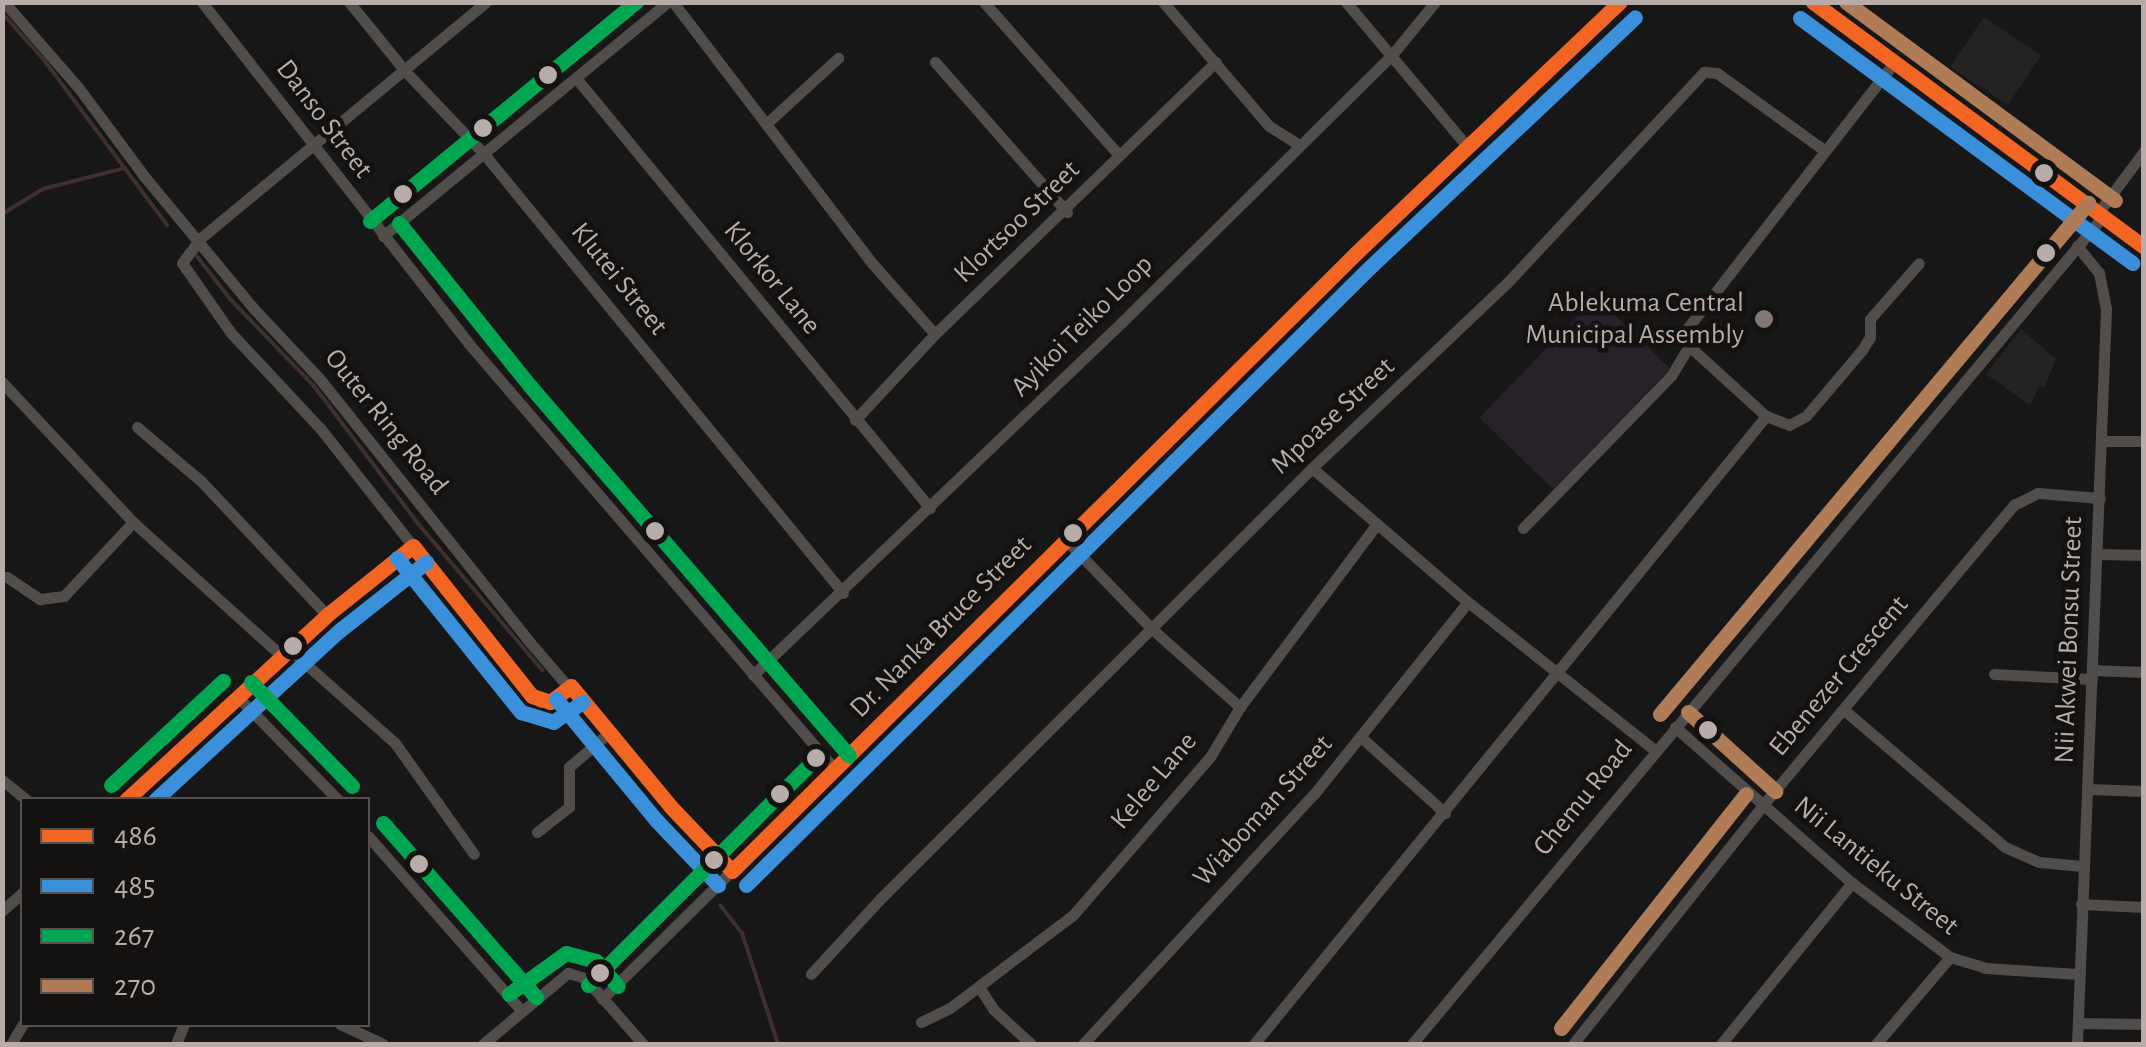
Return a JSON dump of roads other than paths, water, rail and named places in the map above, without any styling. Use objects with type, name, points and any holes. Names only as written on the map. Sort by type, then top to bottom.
[{"type":"main road","points":[[1812,2],[2144,247]]},
{"type":"street","name":"Outer Ring Road","points":[[4,2],[78,86],[144,176],[671,807],[732,870]]},
{"type":"street","name":"Danso Street","points":[[202,2],[382,236],[515,399],[834,768]]},
{"type":"street","name":"Klutei Street","points":[[348,2],[405,71],[484,154],[843,593]]},
{"type":"street","points":[[486,2],[200,240],[182,263],[216,314],[320,428],[532,696],[550,702],[570,686]]},
{"type":"street","points":[[382,236],[671,2],[871,262],[936,334]]},
{"type":"street","points":[[984,2],[1119,155]]},
{"type":"street","points":[[1163,2],[1269,126],[1299,145]]},
{"type":"street","points":[[1346,2],[1467,146]]},
{"type":"street","name":"Ayikoi Teiko Loop","points":[[754,674],[843,593],[1391,56],[1435,2]]},
{"type":"street","name":"Dr. Nanka Bruce Street","points":[[602,998],[1467,146],[1621,2]]},
{"type":"street","points":[[766,124],[838,58]]},
{"type":"street","points":[[936,62],[1067,212]]},
{"type":"street","name":"Klortsoo Street","points":[[855,420],[936,334],[1067,212],[1119,155],[1216,62]]},
{"type":"street","points":[[1893,64],[1684,332],[1689,346],[1781,425],[1806,416],[1867,344],[1870,319],[1919,263]]},
{"type":"street","name":"Mpoase Street","points":[[811,974],[880,899],[1312,468],[1506,283],[1704,72],[1717,72],[1825,151]]},
{"type":"street","name":"Klorkor Lane","points":[[576,78],[930,508]]},
{"type":"street","name":"Chemu Road","points":[[1412,1044],[2077,246],[2144,151]]},
{"type":"street","name":"Nii Akwei Bonsu Street","points":[[2077,246],[2099,272],[2105,291],[2103,441],[2077,974],[2077,1044]]},
{"type":"street","points":[[1523,528],[1671,376],[1689,346]]},
{"type":"street","points":[[2,382],[133,522],[395,744],[474,854]]},
{"type":"street","points":[[1254,1044],[1560,674],[1766,416]]},
{"type":"street","points":[[137,427],[201,481],[328,615]]},
{"type":"street","points":[[2103,441],[2144,441]]},
{"type":"street","points":[[1312,468],[1468,602],[1655,750]]},
{"type":"street","name":"Ebenezer Crescent","points":[[1576,1043],[1762,806],[2014,505],[2038,493],[2100,498]]},
{"type":"street","points":[[6,578],[40,599],[64,596],[133,522]]},
{"type":"street","name":"Kelee Lane","points":[[921,1022],[978,987],[1073,914],[1210,757],[1240,707],[1377,524]]},
{"type":"street","points":[[1065,539],[1152,629],[1240,707]]},
{"type":"street","points":[[129,797],[328,615],[413,546]]},
{"type":"street","points":[[2098,554],[2144,555]]},
{"type":"street","name":"Wiaboman Street","points":[[1083,1044],[1362,738],[1468,602]]},
{"type":"street","points":[[1994,674],[2144,672]]},
{"type":"street","points":[[237,696],[335,797]]},
{"type":"street","points":[[1844,710],[2004,847],[2039,862],[2082,866]]},
{"type":"street","name":"Nii Lantieku Street","points":[[1675,726],[1852,883],[1950,957],[1985,968],[2077,974]]},
{"type":"street","points":[[537,832],[569,807],[569,767],[610,732]]},
{"type":"street","points":[[1362,738],[1445,813]]},
{"type":"street","points":[[2,780],[22,797]]},
{"type":"street","points":[[2088,789],[2144,792]]},
{"type":"street","points":[[370,842],[521,1010]]},
{"type":"street","points":[[1721,1044],[1852,883]]},
{"type":"street","points":[[2081,904],[2144,907]]},
{"type":"street","points":[[1876,1044],[1950,957]]},
{"type":"street","points":[[483,1044],[568,973],[577,973],[643,1044]]},
{"type":"street","points":[[978,987],[994,1010],[1031,1044]]},
{"type":"street","points":[[2078,1023],[2144,1024]]},
{"type":"street","points":[[346,1027],[383,1044]]},
{"type":"waterway","points":[[2,13],[44,60],[167,225]]},
{"type":"waterway","points":[[2,214],[43,189],[125,168]]},
{"type":"waterway","points":[[196,255],[230,299],[314,386],[420,526],[542,670]]},
{"type":"waterway","points":[[571,709],[691,864]]},
{"type":"waterway","points":[[720,905],[742,933],[778,1044]]},
{"type":"place","name":"Ablekuma Central Municipal Assembly","points":[[1764,319]]}]
